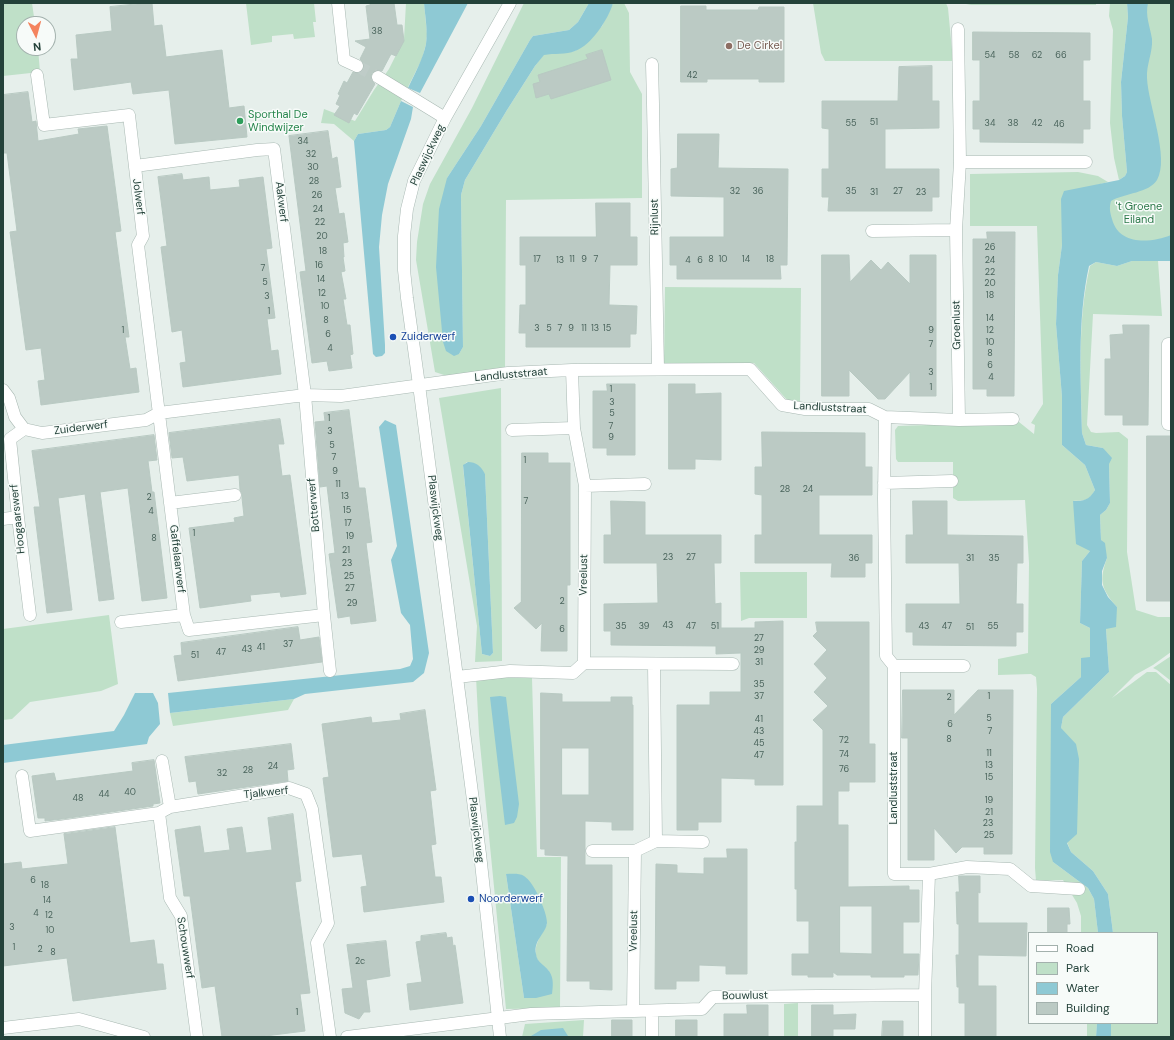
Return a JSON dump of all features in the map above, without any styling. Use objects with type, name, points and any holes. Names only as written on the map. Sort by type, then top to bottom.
[{"type":"street","points":[[338,3],[344,60],[357,66]]},
{"type":"street","name":"Plaswijckweg","points":[[500,1037],[480,854],[407,298],[404,270],[404,236],[407,209],[414,181],[445,118],[510,3]]},
{"type":"street","name":"Groenlust","points":[[958,29],[960,162],[956,230],[959,420]]},
{"type":"street","name":"Rijnlust","points":[[652,64],[654,104],[658,369]]},
{"type":"street","name":"Jolwerf","points":[[37,74],[44,125],[129,115],[143,236],[138,245],[159,413]]},
{"type":"street","points":[[378,77],[445,118]]},
{"type":"street","name":"Aakwerf","points":[[135,166],[274,149],[305,395]]},
{"type":"street","points":[[960,162],[1086,162]]},
{"type":"street","points":[[872,231],[956,230]]},
{"type":"street","points":[[1171,344],[1168,344],[1168,424],[1171,424]]},
{"type":"street","name":"Landluststraat","points":[[419,385],[508,373],[572,370],[750,368],[782,405],[806,409],[868,409],[885,418],[884,483],[886,656],[894,666],[894,874],[929,874],[967,867],[1010,869],[1031,886],[1079,889]]},
{"type":"street","name":"Vreelust","points":[[572,370],[574,428],[585,486],[584,663]]},
{"type":"street","name":"Zuiderwerf","points":[[24,429],[42,433],[146,420],[159,413],[305,395],[341,396],[419,385]]},
{"type":"street","points":[[3,390],[9,398],[15,417],[24,429]]},
{"type":"street","name":"Botterwerf","points":[[305,395],[330,671]]},
{"type":"street","name":"Gaffelaarwerf","points":[[159,413],[184,614],[189,630],[324,615]]},
{"type":"street","points":[[885,418],[959,420],[1013,419]]},
{"type":"street","points":[[512,430],[574,428]]},
{"type":"street","name":"Hoogaarswerf","points":[[24,429],[10,439],[30,615]]},
{"type":"street","points":[[884,483],[952,481]]},
{"type":"street","points":[[585,486],[645,484]]},
{"type":"street","points":[[170,503],[235,495]]},
{"type":"street","points":[[3,519],[18,517]]},
{"type":"street","points":[[121,622],[184,614]]},
{"type":"street","points":[[457,677],[510,671],[572,673],[584,663],[733,664]]},
{"type":"street","points":[[654,664],[656,841]]},
{"type":"street","points":[[894,666],[964,666]]},
{"type":"street","points":[[162,761],[170,807]]},
{"type":"street","name":"Tjalkwerf","points":[[22,776],[30,831],[159,813],[170,807],[289,788],[306,794],[312,809],[328,923],[317,943],[330,1037]]},
{"type":"street","name":"Schouwwerf","points":[[159,813],[170,898],[181,916],[198,1037]]},
{"type":"street","points":[[592,851],[635,851],[656,841],[703,842]]},
{"type":"street","name":"Vreelust","points":[[632,1011],[635,851]]},
{"type":"street","points":[[925,1037],[929,874]]},
{"type":"street","name":"Bouwlust","points":[[498,1019],[531,1014],[632,1011],[652,1012],[702,1009],[714,997],[925,995]]},
{"type":"street","points":[[652,1012],[652,1037]]},
{"type":"street","points":[[3,1028],[80,1019],[144,1037]]},
{"type":"street","points":[[347,1037],[403,1033],[498,1019]]},
{"type":"green space","points":[[3,3],[32,3],[34,16],[16,16],[16,56],[39,56],[40,72],[3,76]]},
{"type":"green space","points":[[246,3],[314,3],[316,22],[313,22],[315,37],[294,39],[293,34],[272,36],[272,42],[251,45]]},
{"type":"green space","points":[[406,3],[424,3],[427,34],[422,59],[390,127],[386,130],[358,134],[354,141],[334,124],[321,123],[324,109],[355,121],[389,69],[404,39]]},
{"type":"green space","points":[[524,3],[589,3],[578,22],[569,30],[533,36],[481,126],[447,178],[459,354],[463,347],[461,195],[465,180],[507,110],[544,54],[575,51],[602,26],[613,3],[624,3],[629,13],[630,72],[642,94],[642,198],[506,200],[505,369],[447,376],[435,372],[416,260],[417,242],[423,204],[430,184],[472,108]]},
{"type":"green space","points":[[813,3],[946,3],[948,8],[953,61],[825,61],[821,53]]},
{"type":"green space","points":[[961,3],[1096,3],[1096,5],[971,5]]},
{"type":"green space","points":[[1110,3],[1127,3],[1128,17],[1121,82],[1122,116],[1127,172],[1125,176],[1119,180],[1114,158],[1110,123],[1113,30],[1109,16]]},
{"type":"green space","name":"'t Groene Eiland","points":[[1140,3],[1171,3],[1171,242],[1109,247],[1103,195],[1138,178]]},
{"type":"green space","points":[[1078,172],[1098,176],[1108,182],[1097,185],[1062,245],[1058,275],[1056,324],[1062,397],[1062,445],[1085,465],[1095,490],[1086,500],[1073,501],[1090,551],[1082,561],[1080,623],[1090,628],[1090,657],[1081,677],[1051,704],[1053,862],[1088,888],[1094,899],[1098,932],[1081,932],[1081,916],[1077,903],[1063,880],[1036,881],[1036,677],[1031,674],[998,675],[998,659],[1028,653],[1029,563],[1025,500],[958,501],[953,498],[953,462],[898,462],[896,459],[895,430],[898,426],[1019,422],[1034,434],[1035,425],[1031,423],[1043,404],[1037,226],[970,226],[970,174]]},
{"type":"green space","points":[[1132,261],[1158,261],[1162,316],[1093,314],[1087,425],[1091,432],[1119,432],[1128,439],[1127,552],[1136,610],[1158,617],[1171,617],[1171,652],[1153,665],[1135,675],[1112,698],[1147,672],[1156,672],[1171,685],[1171,1037],[1111,1037],[1111,1024],[1158,1024],[1158,932],[1113,932],[1108,894],[1093,871],[1071,852],[1067,842],[1077,833],[1061,728],[1063,717],[1109,672],[1106,629],[1117,607],[1108,595],[1102,578],[1107,558],[1101,540],[1100,515],[1106,510],[1110,503],[1109,464],[1103,448],[1086,445],[1082,433],[1081,329],[1090,266],[1096,262],[1117,266]]},
{"type":"green space","points":[[665,287],[801,288],[800,402],[788,401],[754,363],[664,363]]},
{"type":"green space","points":[[501,388],[502,661],[475,662],[477,626],[439,398]],"holes":[[[467,462],[485,474],[493,653],[490,656],[482,654],[463,466]]]},
{"type":"green space","points":[[740,572],[807,572],[807,618],[749,618],[741,621]]},
{"type":"green space","points":[[109,615],[118,684],[101,691],[30,702],[12,719],[3,720],[3,629]]},
{"type":"green space","points":[[1171,656],[1171,681],[1153,668]]},
{"type":"green space","points":[[476,677],[532,678],[537,857],[561,857],[560,1008],[506,1009],[479,734]],"holes":[[[506,874],[524,877],[530,883],[547,924],[537,943],[536,953],[539,962],[549,971],[524,998]]]},
{"type":"green space","points":[[294,699],[288,710],[173,726],[170,713]]},
{"type":"green space","points":[[798,1003],[798,1037],[784,1037],[784,1004]]},
{"type":"green space","points":[[584,1020],[583,1037],[522,1037],[525,1024]]},
{"type":"green space","points":[[1087,1024],[1097,1024],[1096,1037],[1087,1037]]},
{"type":"water","points":[[424,3],[468,3],[420,93],[408,88],[425,50],[427,29]]},
{"type":"water","points":[[589,3],[613,3],[608,16],[587,44],[568,53],[544,55],[535,66],[507,110],[465,180],[461,195],[463,347],[459,354],[454,356],[446,351],[443,342],[436,267],[439,209],[447,178],[481,126],[533,36],[569,30],[578,22]]},
{"type":"water","points":[[1127,3],[1148,3],[1147,17],[1152,44],[1147,78],[1160,145],[1160,170],[1157,180],[1148,188],[1111,201],[1110,212],[1116,228],[1121,234],[1128,238],[1145,241],[1171,235],[1171,261],[1132,261],[1117,266],[1096,262],[1089,266],[1085,287],[1081,329],[1082,433],[1086,445],[1103,448],[1112,458],[1109,464],[1110,503],[1106,510],[1100,515],[1101,540],[1105,543],[1107,558],[1102,571],[1102,585],[1108,597],[1117,607],[1116,627],[1106,629],[1109,672],[1063,717],[1061,728],[1076,744],[1079,759],[1077,834],[1067,843],[1071,852],[1093,871],[1108,894],[1113,932],[1098,932],[1094,899],[1088,888],[1053,862],[1050,852],[1051,704],[1081,677],[1081,658],[1090,657],[1090,628],[1080,623],[1082,561],[1090,551],[1076,544],[1073,501],[1086,499],[1091,496],[1095,490],[1085,465],[1062,445],[1062,397],[1056,324],[1058,275],[1062,245],[1061,199],[1064,191],[1119,180],[1125,176],[1127,172],[1122,116],[1121,82],[1128,17]]},
{"type":"water","points":[[401,101],[413,107],[411,119],[388,184],[382,215],[379,247],[385,353],[382,356],[376,357],[373,354],[354,141],[358,134],[386,130],[390,127]]},
{"type":"water","points":[[385,420],[396,425],[429,653],[424,673],[413,682],[305,694],[294,699],[170,713],[168,693],[400,669],[410,666],[413,659],[410,625],[401,613],[391,560],[397,546],[379,427]]},
{"type":"water","points":[[468,462],[478,465],[485,474],[493,653],[490,656],[482,654],[463,465]]},
{"type":"water","points":[[135,693],[153,693],[158,703],[160,724],[149,737],[147,744],[3,763],[3,745],[114,731]]},
{"type":"water","points":[[490,697],[506,697],[519,804],[517,817],[514,823],[505,825]]},
{"type":"water","points":[[506,874],[518,874],[528,879],[536,891],[542,905],[547,923],[536,945],[536,954],[538,959],[552,976],[552,994],[536,998],[524,998]]},
{"type":"water","points":[[1097,1024],[1111,1024],[1111,1037],[1096,1037]]},
{"type":"water","points":[[563,1028],[568,1036],[567,1037],[531,1037],[541,1030]]},
{"type":"building","points":[[152,3],[154,26],[162,25],[166,57],[222,50],[229,108],[244,106],[247,137],[175,144],[169,90],[133,94],[131,82],[74,90],[71,59],[78,59],[76,35],[112,31],[110,7]]},
{"type":"building","points":[[370,3],[394,3],[397,25],[402,25],[404,41],[396,56],[391,54],[382,71],[378,70],[372,73],[371,80],[375,84],[357,115],[354,113],[349,123],[334,115],[340,106],[336,104],[340,95],[338,94],[344,81],[347,83],[353,72],[358,73],[364,69],[363,62],[360,59],[366,47],[355,41],[370,39],[366,6],[370,5]]},
{"type":"building","points":[[681,6],[706,6],[706,10],[758,10],[759,7],[784,7],[784,82],[759,82],[759,79],[707,79],[707,82],[681,82]]},
{"type":"building","points":[[973,32],[1090,33],[1090,60],[1083,60],[1083,101],[1090,101],[1090,129],[1083,129],[1083,143],[980,142],[980,129],[973,129],[973,101],[980,101],[980,60],[973,60]]},
{"type":"building","points":[[602,50],[611,80],[551,99],[549,94],[536,98],[533,84],[540,82],[538,75],[588,59],[586,55]]},
{"type":"building","points":[[932,66],[932,101],[939,101],[939,128],[885,129],[885,169],[939,169],[939,197],[932,197],[932,211],[828,211],[829,197],[822,197],[822,169],[829,169],[829,129],[822,128],[822,101],[898,101],[899,67]]},
{"type":"building","points":[[28,92],[32,122],[36,121],[38,141],[79,134],[78,129],[107,126],[121,231],[115,232],[129,337],[125,337],[130,369],[136,368],[139,392],[41,405],[38,381],[45,380],[41,348],[26,350],[10,232],[17,231],[7,153],[3,153],[3,95]]},
{"type":"building","points":[[328,131],[332,159],[337,157],[341,187],[335,188],[339,214],[344,213],[348,242],[343,243],[345,271],[341,272],[346,299],[343,299],[347,325],[350,325],[353,354],[350,355],[352,368],[329,371],[327,361],[312,363],[300,272],[306,271],[289,136]]},
{"type":"building","points":[[678,134],[719,134],[718,168],[788,169],[787,265],[780,265],[781,279],[677,279],[677,265],[670,265],[670,237],[724,237],[724,197],[671,196],[671,169],[677,168]]},
{"type":"building","points":[[182,174],[183,180],[209,177],[210,190],[240,187],[239,180],[263,177],[272,248],[266,249],[275,318],[267,319],[271,351],[278,350],[281,374],[183,387],[180,363],[186,362],[182,330],[172,332],[161,247],[167,246],[158,177]]},
{"type":"building","points":[[596,203],[630,203],[630,237],[637,237],[637,265],[610,265],[609,305],[637,306],[636,334],[630,334],[630,347],[526,347],[526,333],[519,333],[520,305],[526,305],[526,265],[520,265],[520,237],[596,237]]},
{"type":"building","points":[[987,232],[1015,232],[1014,396],[987,396],[987,389],[973,389],[973,239],[987,239]]},
{"type":"building","points":[[822,255],[849,255],[850,282],[871,260],[881,270],[888,262],[910,284],[910,255],[936,255],[936,396],[910,396],[910,372],[885,399],[878,399],[849,370],[849,396],[822,396]]},
{"type":"building","points":[[1123,325],[1149,325],[1148,425],[1123,425],[1123,415],[1105,415],[1105,359],[1111,359],[1110,335],[1123,334]]},
{"type":"building","points":[[607,384],[635,384],[635,455],[607,455],[607,448],[593,448],[593,391],[607,391]]},
{"type":"building","points":[[669,384],[695,384],[695,394],[721,393],[721,460],[695,459],[695,469],[669,469]]},
{"type":"building","points":[[349,410],[359,488],[365,488],[372,542],[366,543],[376,621],[351,624],[350,616],[338,618],[329,554],[335,553],[327,486],[320,487],[315,422],[325,421],[324,413]]},
{"type":"building","points":[[280,419],[284,444],[278,444],[282,476],[290,475],[306,594],[281,597],[280,592],[250,595],[251,601],[200,608],[189,528],[235,522],[234,518],[244,516],[239,475],[187,481],[183,457],[172,458],[169,433]]},
{"type":"building","points":[[762,432],[865,433],[865,467],[872,467],[872,495],[819,495],[819,535],[872,535],[872,563],[865,563],[865,577],[831,577],[832,563],[755,563],[755,535],[762,535],[762,495],[755,494],[755,467],[762,467]]},
{"type":"building","points":[[154,435],[157,460],[148,461],[152,492],[154,492],[167,598],[142,601],[128,488],[100,492],[114,599],[99,601],[85,494],[58,498],[72,610],[47,613],[34,507],[40,507],[32,451]]},
{"type":"building","points":[[1147,436],[1171,436],[1171,601],[1147,601]]},
{"type":"building","points":[[522,453],[548,453],[548,463],[570,463],[570,585],[567,585],[567,651],[541,651],[542,623],[536,629],[514,608],[521,602]]},
{"type":"building","points":[[611,501],[645,502],[645,535],[721,535],[721,563],[714,563],[715,604],[721,603],[721,628],[755,628],[755,622],[783,621],[783,785],[755,785],[755,779],[721,778],[721,822],[698,822],[698,830],[677,830],[677,705],[710,705],[710,692],[741,692],[741,653],[716,654],[716,646],[611,645],[611,631],[604,631],[604,604],[658,603],[657,563],[604,563],[604,535],[611,535]]},
{"type":"building","points":[[913,501],[947,501],[947,535],[1023,536],[1023,563],[1017,563],[1016,604],[1023,604],[1023,632],[1016,632],[1016,646],[913,645],[913,632],[906,632],[906,604],[960,604],[959,563],[906,563],[906,535],[913,535]]},
{"type":"building","points":[[816,622],[869,622],[869,744],[875,744],[875,782],[849,782],[849,791],[838,791],[838,825],[848,825],[848,887],[909,886],[909,890],[919,890],[919,922],[903,922],[903,954],[919,954],[918,975],[904,975],[904,977],[871,977],[871,975],[837,975],[833,972],[833,977],[808,977],[808,975],[792,975],[792,954],[809,954],[809,921],[797,921],[795,842],[797,842],[797,806],[823,806],[823,730],[813,720],[828,706],[814,692],[827,678],[814,664],[827,650],[813,636],[817,632]],"holes":[[[840,906],[872,906],[872,954],[840,953]]]},
{"type":"building","points":[[298,627],[300,640],[319,637],[322,662],[178,681],[174,656],[182,655],[181,643]]},
{"type":"building","points":[[903,690],[954,690],[954,715],[978,690],[1013,690],[1012,854],[984,854],[984,847],[962,847],[956,853],[934,828],[934,860],[908,860],[908,738],[902,738]]},
{"type":"building","points":[[541,693],[562,694],[562,702],[611,702],[611,697],[632,697],[633,830],[612,830],[612,822],[585,821],[585,865],[612,865],[612,990],[590,989],[590,981],[567,981],[568,856],[545,855],[545,849],[541,849]],"holes":[[[562,748],[589,748],[589,795],[562,795]]]},
{"type":"building","points":[[425,710],[436,790],[430,791],[436,844],[431,845],[435,877],[441,877],[444,902],[364,912],[361,887],[367,886],[362,854],[333,857],[323,778],[329,777],[322,724],[371,717],[372,723],[401,720],[400,714]]},
{"type":"building","points":[[291,744],[294,769],[287,770],[288,781],[198,794],[196,781],[189,782],[185,757]]},
{"type":"building","points":[[154,760],[160,803],[153,804],[153,806],[62,819],[45,821],[45,818],[38,818],[32,776],[54,773],[56,781],[133,771],[132,763]]},
{"type":"building","points":[[293,814],[301,881],[295,882],[310,993],[300,994],[305,1031],[257,1037],[222,1037],[215,986],[202,988],[190,896],[184,896],[175,830],[200,826],[204,853],[230,850],[227,829],[242,827],[246,853],[272,850],[268,818]]},
{"type":"building","points":[[115,827],[130,943],[154,940],[157,964],[163,964],[166,989],[73,1001],[67,958],[3,966],[3,864],[21,862],[22,869],[68,864],[64,834]]},
{"type":"building","points":[[727,849],[747,849],[747,974],[726,974],[726,966],[699,965],[699,981],[676,981],[676,989],[655,989],[656,864],[677,865],[677,873],[704,874],[704,858],[727,858]]},
{"type":"building","points":[[959,876],[980,876],[980,893],[978,892],[978,923],[1027,923],[1026,956],[978,955],[978,986],[996,986],[996,1037],[965,1037],[965,1003],[959,1003],[959,987],[957,987],[956,955],[959,955],[959,924],[957,924],[956,892],[959,892]]},
{"type":"building","points":[[1048,908],[1069,908],[1070,924],[1067,924],[1067,932],[1048,932]]},
{"type":"building","points":[[446,933],[447,938],[452,937],[453,946],[455,945],[463,1003],[410,1010],[407,984],[422,982],[416,942],[421,941],[421,936]]},
{"type":"building","points":[[386,941],[390,976],[366,980],[370,1012],[364,1012],[359,1019],[345,1013],[342,989],[353,988],[347,945]]},
{"type":"building","points":[[747,1005],[768,1005],[768,1037],[724,1036],[724,1014],[747,1014]]},
{"type":"building","points":[[812,1005],[833,1005],[833,1015],[856,1014],[855,1029],[833,1029],[833,1037],[812,1037]]},
{"type":"building","points":[[612,1020],[632,1020],[632,1037],[612,1037]]},
{"type":"building","points":[[676,1020],[697,1020],[697,1037],[676,1037]]},
{"type":"building","points":[[883,1021],[903,1021],[903,1037],[882,1037]]},
{"type":"tunnel","points":[[357,66],[378,77]]},
{"type":"place","name":"De Cirkel","points":[[729,46]]},
{"type":"place","name":"Sporthal De Windwijzer","points":[[240,121]]},
{"type":"place","name":"Zuiderwerf","points":[[393,337]]},
{"type":"place","name":"Noorderwerf","points":[[471,899]]}]
